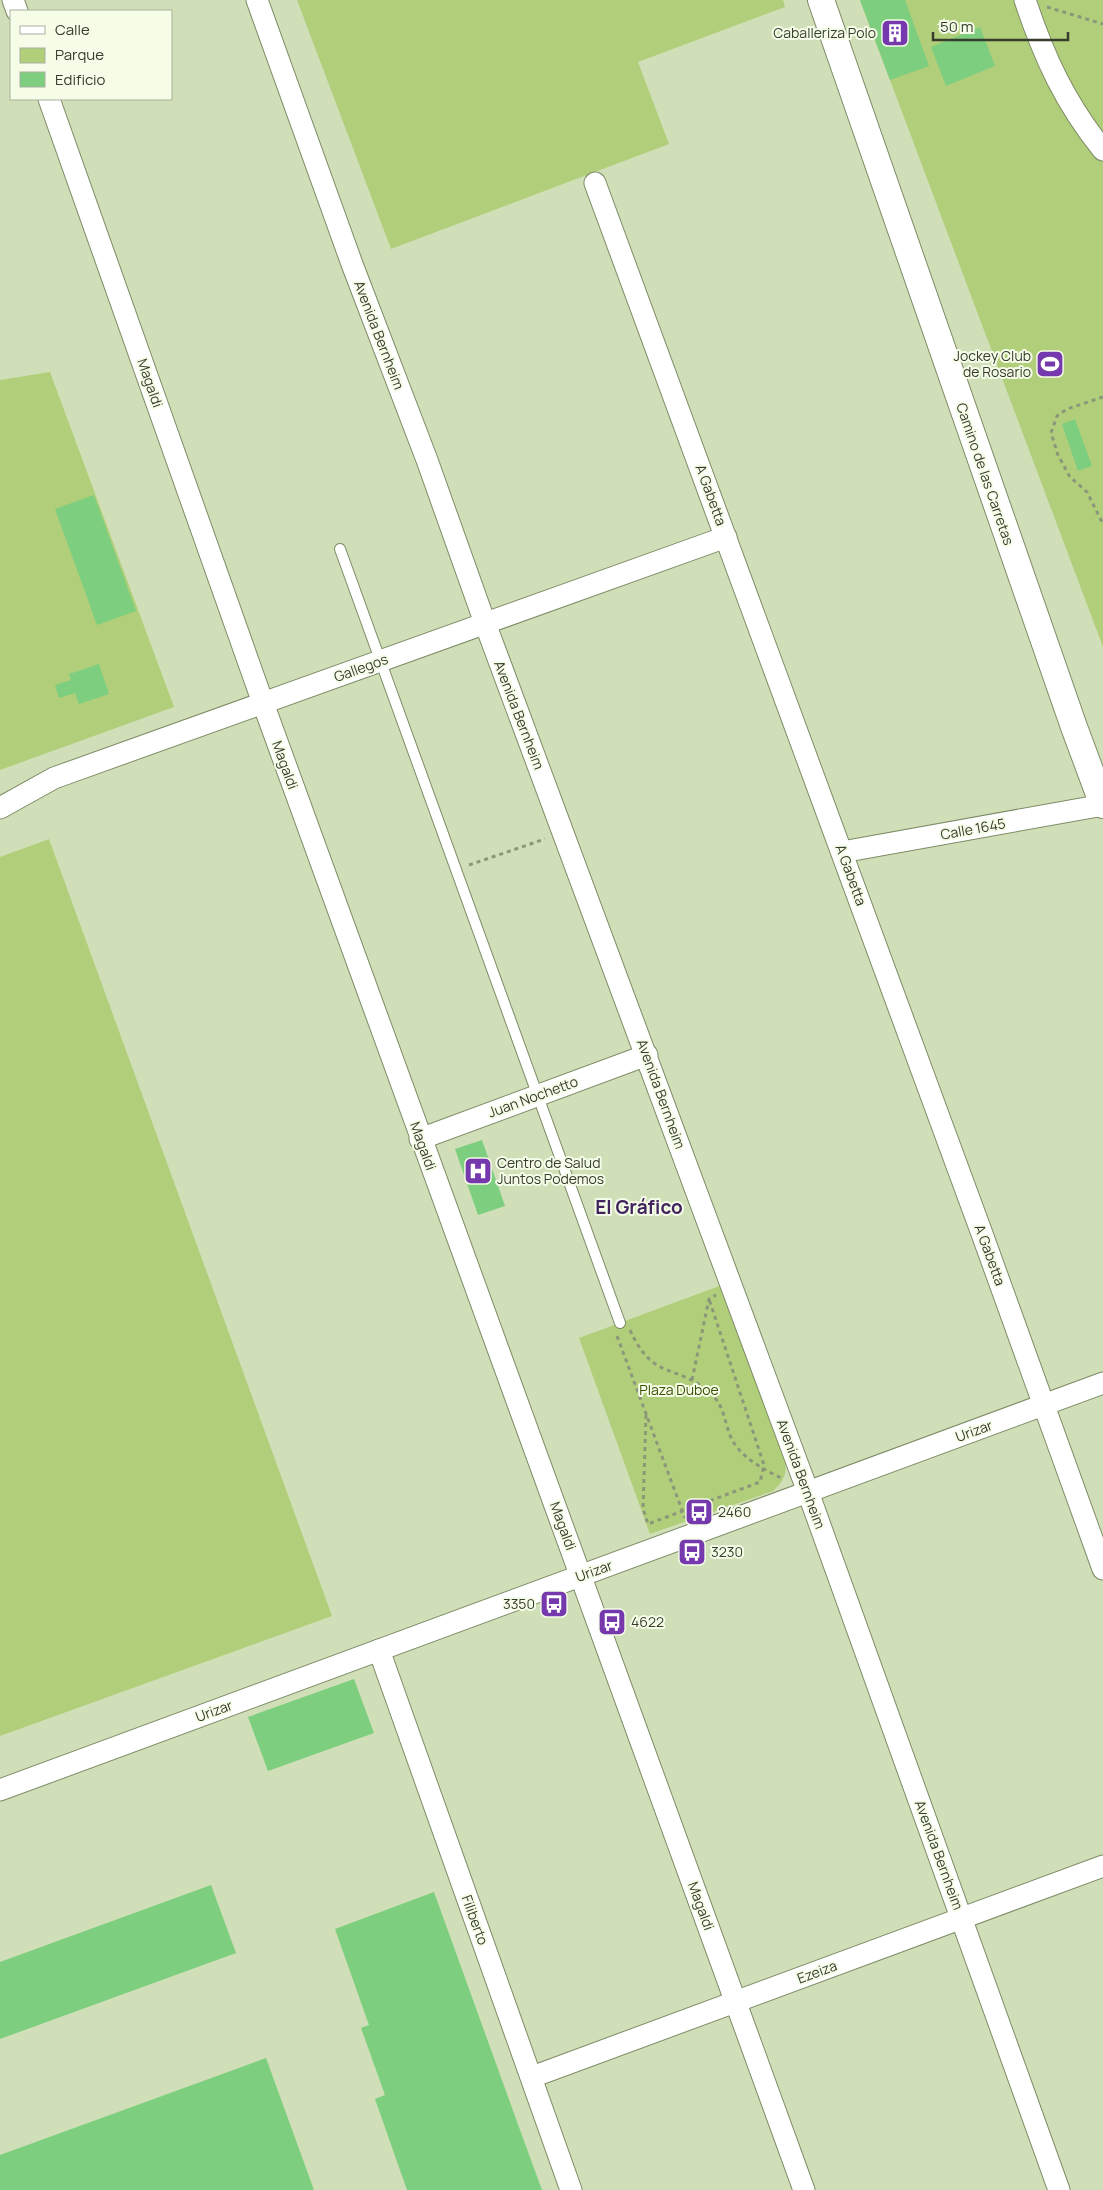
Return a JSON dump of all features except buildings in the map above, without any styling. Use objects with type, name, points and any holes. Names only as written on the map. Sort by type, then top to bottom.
[{"type":"street","name":"Avenida Bernheim","points":[[257,0],[352,264],[427,460],[485,624],[808,1492],[1059,2190]]},
{"type":"street","name":"Camino de las Carretas","points":[[821,0],[1074,727],[1103,805]]},
{"type":"street","points":[[1025,0],[1044,55],[1081,122],[1103,150]]},
{"type":"street","name":"Magaldi","points":[[49,100],[262,703],[420,1139],[582,1576],[804,2190]]},
{"type":"street","name":"A Gabetta","points":[[596,183],[1103,1569]]},
{"type":"street","name":"Gallegos","points":[[0,808],[54,778],[726,537]]},
{"type":"street","name":"Calle 1645","points":[[842,852],[1103,805]]},
{"type":"street","name":"Juan Nochetto","points":[[420,1139],[646,1055]]},
{"type":"street","name":"Urizar","points":[[0,1790],[1103,1383]]},
{"type":"street","name":"Filiberto","points":[[379,1650],[571,2190]]},
{"type":"street","name":"Ezeiza","points":[[532,2077],[1103,1866]]},
{"type":"lane","points":[[340,549],[620,1323]]},
{"type":"path","points":[[1025,0],[1103,24]]},
{"type":"path","points":[[1103,397],[1067,409],[1057,416],[1052,433],[1058,455],[1070,477],[1086,492],[1103,524]]},
{"type":"path","points":[[456,870],[563,832]]},
{"type":"path","points":[[646,1413],[643,1509],[648,1524],[760,1482],[764,1465],[708,1299],[692,1380]]},
{"type":"path","points":[[691,1535],[616,1333],[620,1323],[630,1330],[636,1346],[653,1364],[692,1380],[709,1392],[722,1406],[734,1443],[756,1465],[808,1492]]},
{"type":"green space","points":[[297,0],[783,0],[785,7],[638,62],[669,144],[391,249]]},
{"type":"green space","name":"Jockey Club de Rosario","points":[[860,0],[1103,0],[1103,647],[890,80]]},
{"type":"green space","points":[[50,372],[174,707],[0,770],[0,380]]},
{"type":"green space","points":[[49,839],[332,1616],[0,1736],[0,857]]},
{"type":"green space","name":"Plaza Duboe","points":[[722,1285],[785,1459],[785,1473],[780,1484],[773,1491],[650,1534],[579,1338]]},
{"type":"place","name":"Caballeriza Polo","points":[[895,33]]},
{"type":"place","name":"Jockey Club de Rosario","points":[[1050,364]]},
{"type":"place","name":"Centro de Salud Juntos Podemos","points":[[478,1171]]},
{"type":"place","name":"2460","points":[[699,1512]]},
{"type":"place","name":"3230","points":[[692,1552]]},
{"type":"place","name":"3350","points":[[554,1604]]},
{"type":"place","name":"4622","points":[[612,1622]]},
{"type":"district","name":"El Gráfico","points":[[639,1207]]}]
